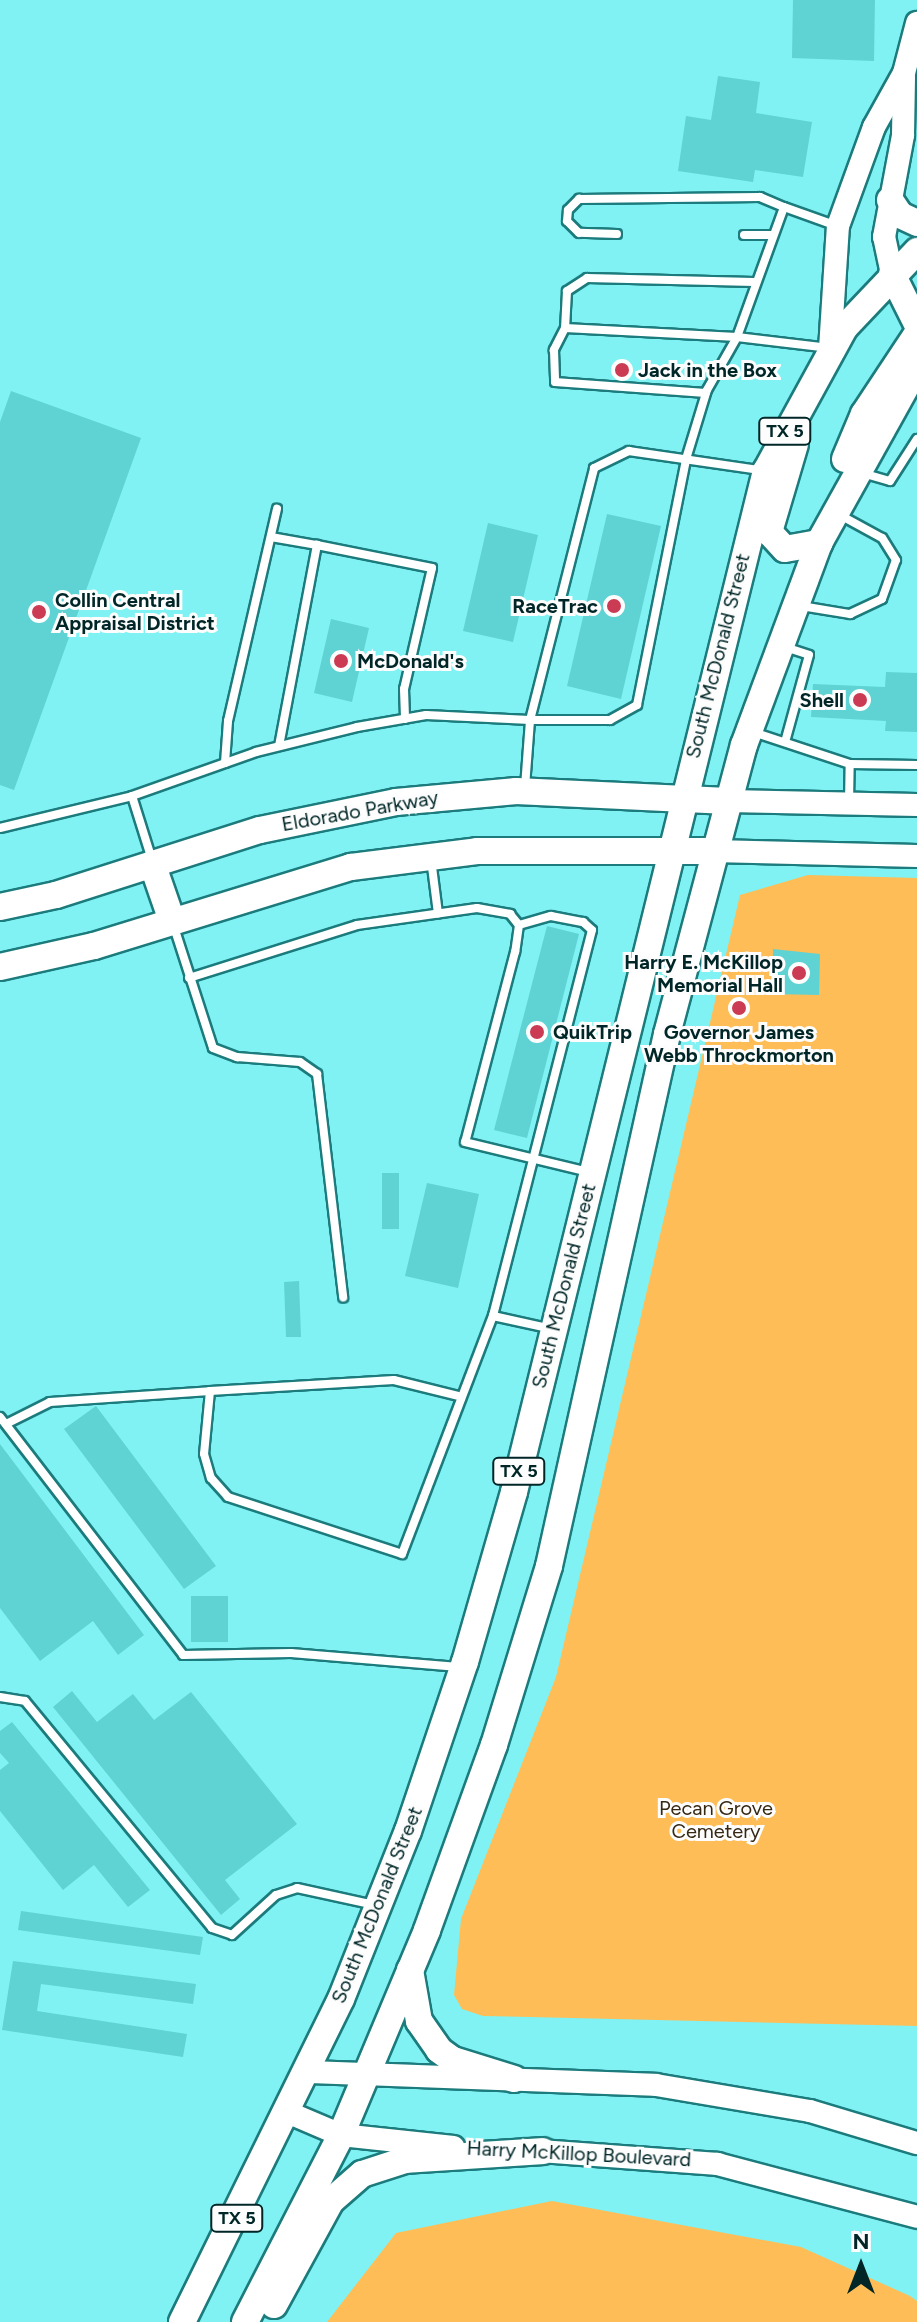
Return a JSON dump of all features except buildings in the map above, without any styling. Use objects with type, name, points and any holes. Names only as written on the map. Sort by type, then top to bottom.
[{"type":"main road","points":[[917,23],[904,73],[903,135],[883,248],[892,274],[917,324]]},
{"type":"main road","points":[[830,349],[838,226],[874,127],[904,73]]},
{"type":"main road","points":[[890,200],[900,215],[917,223]]},
{"type":"main road","name":"South McDonald Street","points":[[182,2322],[307,2072],[378,1907],[463,1667],[553,1329],[766,471],[797,405],[830,349],[892,274],[917,251]]},
{"type":"main road","points":[[835,509],[857,428],[917,334]]},
{"type":"main road","name":"TX 5","points":[[245,2322],[341,2135],[410,1970],[527,1644],[636,1182],[667,1034],[713,851],[748,731],[792,604],[835,509],[855,469],[912,384]]},
{"type":"main road","points":[[797,405],[797,439],[769,532],[785,549],[819,543]]},
{"type":"main road","name":"Eldorado Parkway","points":[[0,907],[153,866],[326,813],[524,792],[684,794],[728,801]]},
{"type":"main road","points":[[728,801],[917,805]]},
{"type":"main road","points":[[0,967],[172,921],[311,877],[430,855],[713,851],[917,856]]},
{"type":"main road","points":[[153,866],[172,921]]},
{"type":"main road","points":[[626,1032],[667,1034]]},
{"type":"main road","points":[[591,1172],[636,1182]]},
{"type":"main road","points":[[410,1970],[419,2021],[439,2050],[453,2060],[514,2079]]},
{"type":"main road","points":[[307,2072],[514,2079],[738,2096],[917,2143]]},
{"type":"main road","name":"Harry McKillop Boulevard","points":[[287,2112],[341,2135],[400,2145],[677,2158],[816,2186],[917,2217]]},
{"type":"main road","points":[[264,2322],[331,2201],[351,2181],[405,2160],[543,2151]]},
{"type":"main road","points":[[816,2186],[917,2232]]},
{"type":"lane","points":[[617,234],[579,233],[567,221],[568,210],[579,199],[760,197],[838,226]]},
{"type":"lane","points":[[0,828],[132,796],[279,746],[405,719],[610,720],[637,705],[686,459],[706,393],[737,337],[754,282],[784,207]]},
{"type":"lane","points":[[744,235],[773,235]]},
{"type":"lane","points":[[706,393],[555,382],[554,350],[565,328],[567,291],[587,278],[754,282]]},
{"type":"lane","points":[[565,328],[737,337],[830,349]]},
{"type":"lane","points":[[855,469],[890,481],[917,439]]},
{"type":"lane","points":[[524,792],[530,720],[594,468],[629,451],[766,471]]},
{"type":"lane","points":[[225,763],[228,721],[277,509]]},
{"type":"lane","points":[[792,604],[850,614],[882,599],[896,560],[882,538],[835,509]]},
{"type":"lane","points":[[271,537],[432,568],[404,689],[405,719]]},
{"type":"lane","points":[[279,746],[317,545]]},
{"type":"lane","points":[[777,645],[809,655],[785,742]]},
{"type":"lane","points":[[748,731],[850,764],[917,765]]},
{"type":"lane","points":[[849,804],[850,764]]},
{"type":"lane","points":[[132,796],[153,866]]},
{"type":"lane","points":[[430,855],[438,914]]},
{"type":"lane","points":[[189,978],[305,938],[438,914],[496,908],[519,925]]},
{"type":"lane","points":[[210,1391],[204,1454],[211,1478],[228,1497],[402,1554],[458,1396],[493,1316],[592,930],[583,922],[551,916],[519,925]]},
{"type":"lane","points":[[172,921],[213,1048],[237,1057],[300,1062],[317,1074],[343,1297]]},
{"type":"lane","points":[[519,925],[463,1133],[468,1146],[591,1172]]},
{"type":"lane","points":[[493,1316],[553,1329]]},
{"type":"lane","points":[[458,1396],[394,1380],[50,1402],[3,1421],[183,1655],[291,1653],[463,1667]]},
{"type":"lane","points":[[0,1697],[25,1701],[212,1928],[232,1935],[276,1895],[297,1888],[378,1907]]},
{"type":"green space","name":"Pecan Grove Cemetery","points":[[808,875],[917,878],[917,2026],[483,2016],[462,2009],[454,1995],[461,1919],[556,1677],[740,895]]},
{"type":"green space","points":[[552,2201],[801,2247],[910,2296],[917,2301],[917,2322],[327,2322],[396,2233]]},
{"type":"place","name":"Jack in the Box","points":[[622,370]]},
{"type":"place","name":"RaceTrac","points":[[614,606]]},
{"type":"place","name":"Collin Central Appraisal District","points":[[39,612]]},
{"type":"place","name":"McDonald's","points":[[341,661]]},
{"type":"place","name":"Shell","points":[[860,700]]},
{"type":"place","name":"Harry E. McKillop Memorial Hall","points":[[799,973]]},
{"type":"place","name":"Governor James Webb Throckmorton","points":[[739,1008]]},
{"type":"place","name":"QuikTrip","points":[[537,1032]]}]
